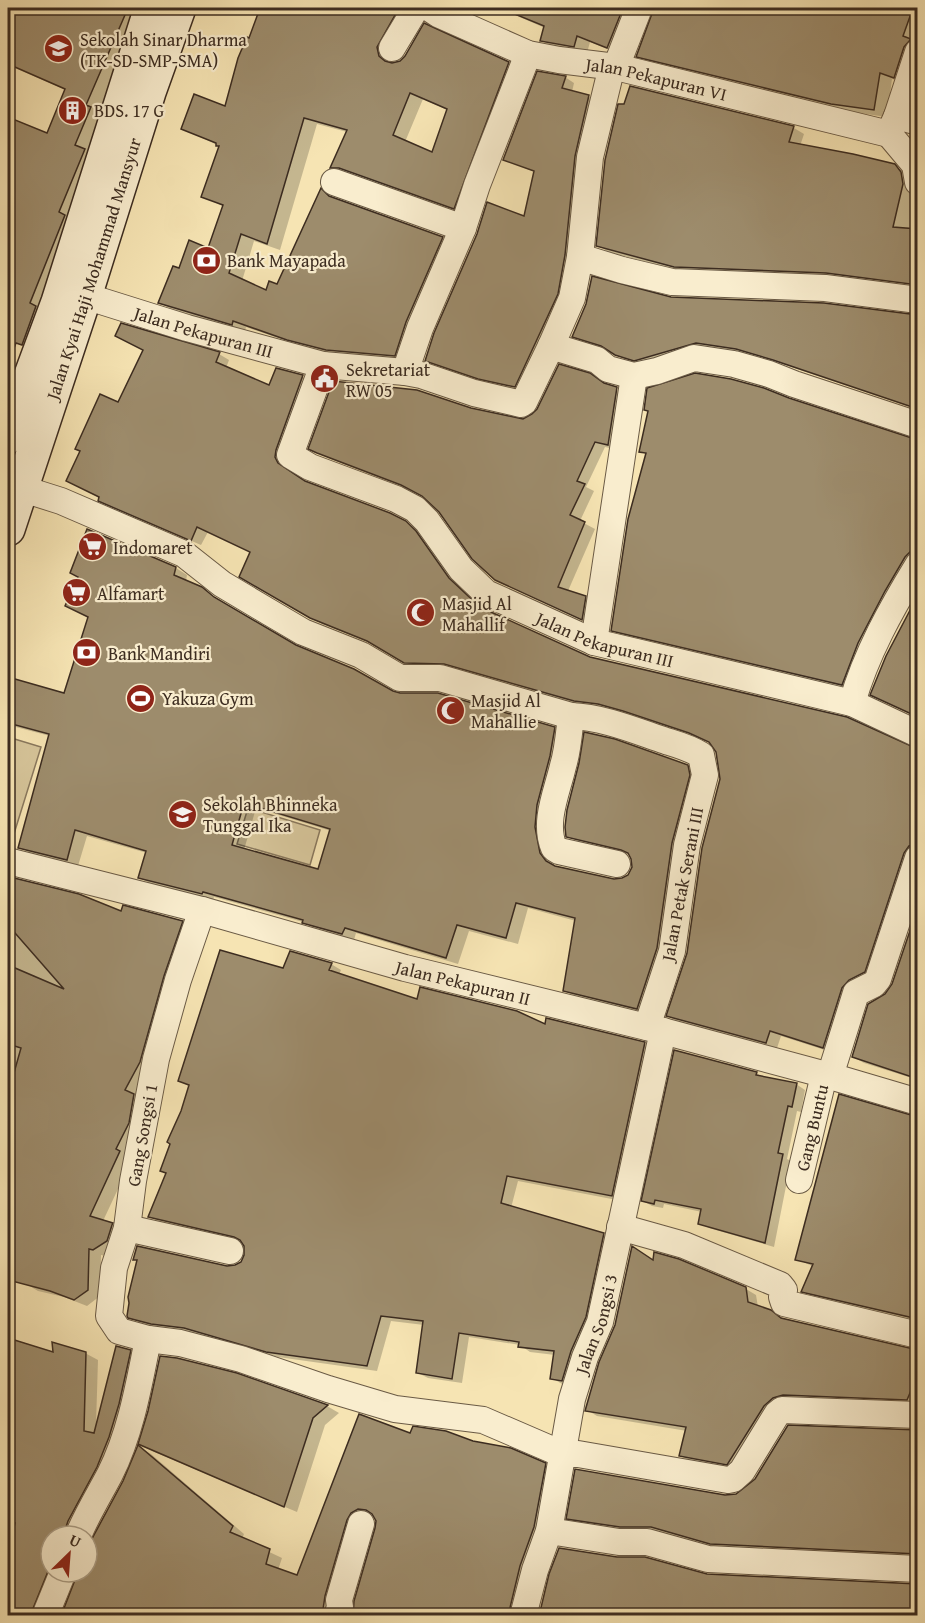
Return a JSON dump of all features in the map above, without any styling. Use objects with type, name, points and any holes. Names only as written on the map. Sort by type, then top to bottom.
[{"type":"main road","name":"Jalan Kyai Haji Mohammad Mansyur","points":[[8,437],[58,302],[151,8]]},
{"type":"main road","name":"Jalan Kyai Haji Mohammad Mansyur","points":[[8,529],[178,8]]},
{"type":"street","points":[[393,48],[416,8]]},
{"type":"street","name":"Jalan Pekapuran VI","points":[[429,8],[528,54],[614,66],[901,124]]},
{"type":"street","points":[[639,8],[614,66],[590,157],[580,257],[572,298],[551,346],[597,360],[608,369],[634,376],[657,371],[694,358],[734,364],[918,425]]},
{"type":"street","points":[[918,52],[901,124],[915,165],[918,182]]},
{"type":"street","points":[[405,372],[420,327],[462,228],[528,54]]},
{"type":"street","points":[[334,182],[462,228]]},
{"type":"street","points":[[580,257],[672,282],[825,288],[918,300]]},
{"type":"street","name":"Jalan Pekapuran III","points":[[85,296],[230,341],[322,365],[405,372],[474,393],[521,404],[551,346]]},
{"type":"street","name":"Jalan Pekapuran III","points":[[322,365],[290,455],[292,459],[416,509],[460,569],[486,593],[594,642],[852,703],[918,734]]},
{"type":"street","points":[[594,642],[634,376]]},
{"type":"street","points":[[20,488],[61,501],[184,554],[222,584],[303,632],[361,655],[400,678],[440,678],[571,716],[564,764],[551,810],[549,830],[551,842],[554,848],[560,851],[617,864]]},
{"type":"street","points":[[852,703],[860,676],[889,614],[918,565]]},
{"type":"street","name":"Jalan Petak Serani III","points":[[571,716],[582,716],[637,731],[692,749],[701,755],[705,775],[687,845],[672,951],[655,1029]]},
{"type":"street","name":"Gang Buntu","points":[[799,1180],[827,1075],[856,993],[874,984],[878,979],[918,858]]},
{"type":"street","name":"Jalan Pekapuran II","points":[[8,861],[202,910],[405,968],[655,1029],[918,1102]]},
{"type":"street","name":"Gang Songsi 1","points":[[202,910],[178,980],[156,1059],[133,1181],[127,1228],[114,1268],[110,1316],[119,1331],[148,1340],[180,1343],[241,1359],[395,1409],[483,1420],[562,1454],[578,1454],[728,1480],[734,1479],[742,1471],[777,1414],[782,1410],[918,1415]]},
{"type":"street","name":"Jalan Songsi 3","points":[[523,1616],[535,1569],[549,1531],[572,1399],[585,1357],[600,1322],[620,1227],[655,1029]]},
{"type":"street","points":[[620,1227],[684,1245],[780,1284],[784,1290],[782,1298],[784,1303],[918,1335]]},
{"type":"street","points":[[127,1228],[230,1251]]},
{"type":"street","points":[[83,1524],[88,1510],[110,1473],[127,1428],[148,1340]]},
{"type":"street","points":[[337,1616],[340,1607],[339,1600],[361,1524]]},
{"type":"street","points":[[549,1531],[609,1540],[647,1542],[708,1558],[918,1569]]},
{"type":"street","points":[[45,1616],[58,1584]]},
{"type":"shaded area","points":[[8,737],[41,747],[13,837],[8,835]]},
{"type":"shaded area","points":[[248,808],[320,830],[310,865],[237,844]]},
{"type":"building","points":[[8,8],[128,8],[86,105],[91,107],[75,145],[85,149],[59,212],[65,215],[30,303],[36,306],[22,345],[16,343],[10,359],[8,359],[8,117],[47,133],[65,89],[8,64]]},
{"type":"building","points":[[260,8],[399,8],[377,47],[379,56],[385,61],[392,63],[400,61],[424,23],[509,62],[454,209],[339,168],[330,168],[347,130],[304,118],[267,244],[241,234],[229,273],[266,290],[269,281],[277,284],[321,188],[329,196],[443,237],[406,322],[395,356],[326,350],[287,340],[233,321],[232,325],[158,303],[173,266],[179,268],[189,240],[208,248],[223,205],[201,197],[219,146],[181,129],[194,94],[225,106],[238,58],[247,37],[249,38]],"holes":[[[410,93],[447,109],[432,152],[393,135]]]},
{"type":"building","points":[[500,8],[623,8],[607,48],[577,36],[574,47],[540,41],[544,26]]},
{"type":"building","points":[[654,8],[913,8],[903,36],[911,39],[904,47],[894,78],[880,73],[874,110],[831,104],[636,57]]},
{"type":"building","points":[[537,71],[566,76],[562,88],[589,95],[575,156],[565,255],[558,294],[515,387],[478,379],[425,361],[434,333],[477,234],[487,202],[524,216],[534,171],[503,160]]},
{"type":"building","points":[[630,86],[794,126],[789,142],[895,164],[901,172],[903,184],[893,227],[918,229],[918,285],[826,273],[674,267],[596,246],[605,160],[618,104],[624,104]]},
{"type":"building","points":[[592,276],[671,297],[824,303],[918,315],[918,409],[736,349],[696,343],[634,361],[615,355],[601,346],[572,337],[586,304]]},
{"type":"building","points":[[121,323],[220,352],[216,362],[269,385],[276,368],[303,375],[276,450],[275,457],[278,463],[305,481],[406,521],[416,531],[449,578],[480,607],[590,657],[847,717],[918,749],[918,843],[909,846],[904,853],[865,972],[849,980],[842,988],[823,1048],[770,1031],[766,1043],[666,1016],[687,953],[702,848],[720,779],[716,752],[709,742],[623,711],[598,704],[574,701],[444,664],[404,663],[367,641],[310,618],[239,577],[250,552],[197,527],[191,541],[98,501],[99,497],[66,481],[80,451],[75,449],[100,394],[118,402],[143,350],[115,336]]},
{"type":"building","points":[[559,364],[590,373],[604,383],[617,387],[608,445],[595,442],[577,481],[585,484],[570,515],[585,522],[558,587],[586,596],[582,620],[495,580],[472,559],[439,512],[422,496],[401,485],[308,449],[333,381],[417,390],[471,408],[523,419],[537,409]]},
{"type":"building","points":[[695,373],[764,388],[918,440],[918,550],[910,552],[905,557],[885,591],[858,643],[842,685],[611,631],[628,519],[646,453],[639,452],[648,411],[644,410],[647,388]]},
{"type":"building","points":[[87,529],[176,567],[174,575],[202,587],[214,597],[296,645],[354,669],[393,691],[438,693],[555,727],[537,805],[535,827],[540,853],[546,861],[555,866],[614,879],[628,875],[632,867],[628,853],[566,837],[567,810],[584,732],[615,739],[688,765],[690,775],[672,843],[657,948],[637,1009],[563,991],[575,918],[516,903],[506,938],[457,925],[446,958],[345,928],[342,934],[302,923],[303,920],[203,892],[202,894],[138,878],[146,851],[75,830],[67,860],[18,848],[49,734],[8,723],[8,677],[64,693],[88,617],[65,606],[78,577],[70,573]],"holes":[[[244,803],[330,829],[318,869],[232,845]]]},
{"type":"building","points":[[918,595],[918,717],[870,695],[886,656]]},
{"type":"building","points":[[10,877],[79,894],[121,911],[123,905],[183,921],[164,976],[140,1062],[125,1090],[134,1094],[129,1123],[116,1149],[120,1151],[90,1216],[113,1223],[107,1241],[93,1250],[89,1249],[88,1290],[74,1300],[8,1280],[8,1094],[21,1048],[8,1044],[8,965],[64,989],[8,925]]},
{"type":"building","points":[[918,907],[918,1079],[852,1057],[868,1004],[885,994],[892,984]]},
{"type":"building","points":[[220,950],[283,968],[290,951],[332,963],[329,970],[417,999],[420,987],[517,1011],[545,1024],[546,1018],[645,1042],[612,1196],[507,1176],[501,1203],[604,1233],[586,1317],[571,1351],[562,1381],[550,1379],[554,1351],[518,1347],[519,1342],[459,1333],[452,1379],[416,1373],[423,1321],[381,1316],[367,1366],[266,1352],[184,1328],[151,1324],[128,1318],[128,1297],[137,1260],[133,1260],[137,1246],[227,1266],[241,1262],[244,1255],[244,1246],[234,1237],[148,1217],[166,1173],[160,1171],[170,1144],[167,1142],[181,1111],[189,1085],[178,1081]]},
{"type":"building","points":[[674,1050],[757,1072],[756,1075],[797,1083],[792,1107],[788,1106],[778,1153],[783,1154],[765,1243],[698,1224],[701,1209],[655,1200],[654,1204],[641,1201]]},
{"type":"building","points":[[839,1094],[918,1117],[918,1319],[801,1292],[813,1264],[795,1260]]},
{"type":"building","points":[[632,1246],[653,1260],[654,1252],[679,1259],[746,1287],[748,1302],[771,1310],[781,1318],[918,1350],[918,1374],[907,1400],[783,1395],[773,1398],[764,1406],[727,1465],[679,1456],[686,1427],[585,1411],[599,1362],[615,1325]]},
{"type":"building","points":[[8,1338],[53,1352],[52,1342],[86,1352],[84,1431],[94,1433],[116,1346],[131,1350],[109,1437],[97,1467],[67,1524],[39,1524],[39,1584],[43,1584],[30,1616],[8,1616],[8,1552],[15,1523],[8,1520]]},
{"type":"building","points":[[160,1356],[237,1373],[328,1405],[313,1418],[284,1507],[138,1444]]},
{"type":"building","points":[[359,1414],[410,1433],[413,1426],[446,1431],[473,1441],[511,1448],[546,1463],[534,1527],[520,1566],[508,1616],[353,1616],[354,1601],[376,1521],[366,1510],[358,1509],[351,1513],[347,1520],[325,1596],[322,1616],[61,1616],[73,1584],[99,1584],[99,1526],[123,1481],[138,1445],[233,1526],[230,1532],[270,1549],[266,1564],[297,1575]]},
{"type":"building","points":[[788,1425],[918,1430],[918,1554],[710,1544],[651,1527],[620,1527],[566,1519],[575,1469],[725,1495],[736,1494],[755,1479]]},
{"type":"building","points":[[559,1548],[617,1557],[645,1557],[707,1574],[918,1584],[918,1616],[539,1616],[549,1574]]},
{"type":"place","name":"Sekolah Sinar Dharma (TK-SD-SMP-SMA)","points":[[59,49]]},
{"type":"place","name":"BDS. 17 G","points":[[73,110]]},
{"type":"place","name":"Bank Mayapada","points":[[206,260]]},
{"type":"place","name":"Sekretariat RW 05","points":[[325,379]]},
{"type":"place","name":"Indomaret","points":[[92,547]]},
{"type":"place","name":"Alfamart","points":[[76,593]]},
{"type":"place","name":"Masjid Al Mahallif","points":[[421,613]]},
{"type":"place","name":"Bank Mandiri","points":[[87,653]]},
{"type":"place","name":"Yakuza Gym","points":[[141,698]]},
{"type":"place","name":"Masjid Al Mahallie","points":[[450,710]]},
{"type":"place","name":"Sekolah Bhinneka Tunggal Ika","points":[[182,814]]}]
